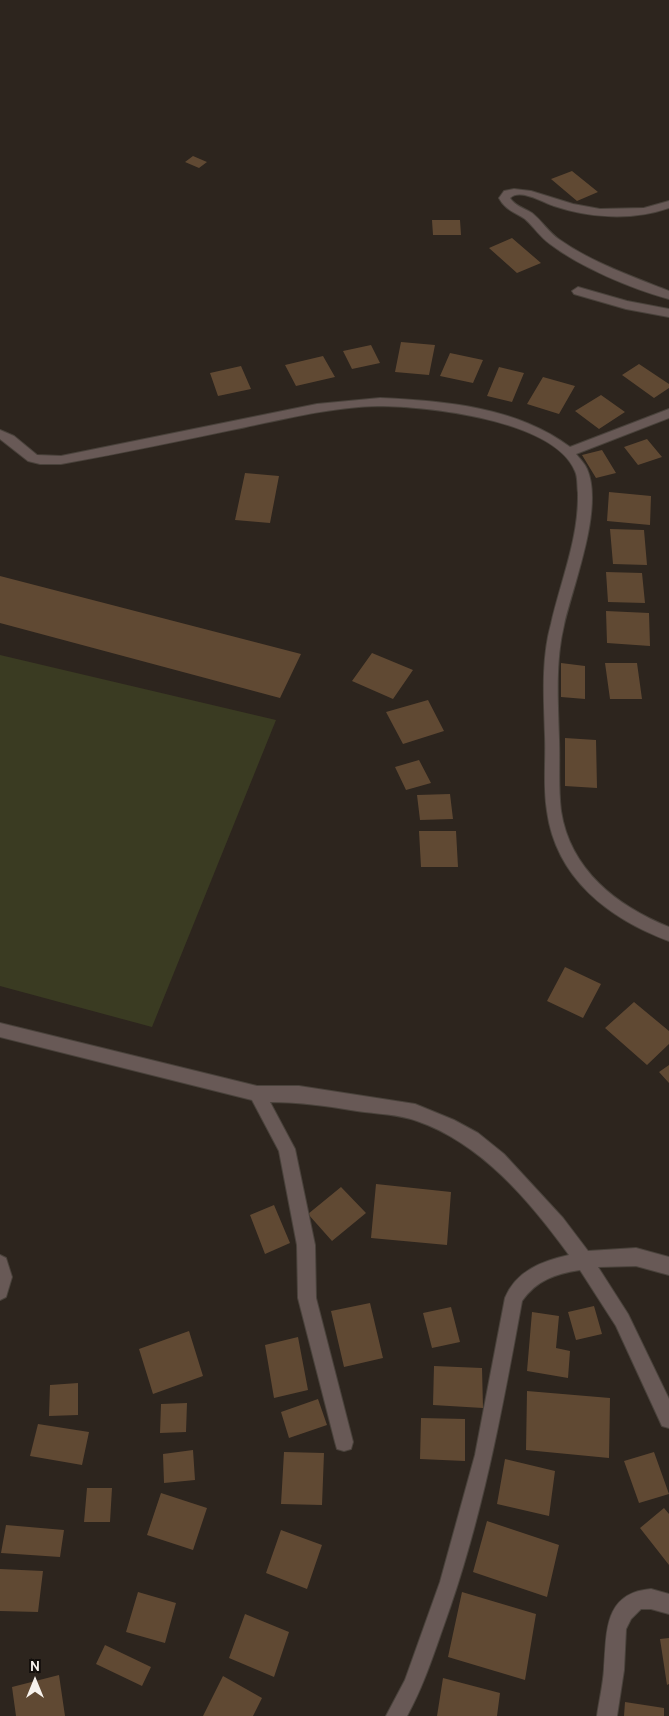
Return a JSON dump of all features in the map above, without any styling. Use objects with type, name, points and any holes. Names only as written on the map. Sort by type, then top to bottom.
[{"type":"street","points":[[669,204],[644,210],[602,212],[568,207],[525,193],[513,192],[504,198],[507,204],[532,220],[549,238],[572,253],[593,264],[669,295]]},
{"type":"street","points":[[578,292],[626,306],[669,313]]},
{"type":"street","points":[[0,434],[10,437],[28,456],[41,460],[61,460],[307,411],[357,403],[397,402],[440,405],[476,411],[521,425],[553,440],[569,452],[580,468],[586,511],[578,550],[556,627],[550,672],[554,813],[563,845],[579,874],[597,894],[627,916],[669,934]]},
{"type":"street","points":[[569,452],[669,413]]},
{"type":"street","points":[[0,1030],[257,1094],[299,1094],[416,1112],[448,1125],[472,1138],[498,1160],[557,1224],[584,1261],[622,1320],[669,1419]]},
{"type":"street","points":[[257,1094],[287,1149],[306,1245],[307,1298],[344,1442]]},
{"type":"street","points":[[396,1716],[413,1685],[450,1582],[484,1455],[514,1298],[523,1286],[542,1271],[561,1264],[637,1257],[669,1266]]},
{"type":"street","points":[[0,1264],[3,1277],[0,1291]]},
{"type":"street","points":[[607,1716],[614,1670],[616,1628],[624,1612],[637,1600],[651,1599],[669,1604]]},
{"type":"green space","points":[[0,655],[276,720],[152,1027],[0,986]]},
{"type":"building","points":[[193,156],[207,162],[199,168],[185,162]]},
{"type":"building","points":[[572,171],[598,192],[577,201],[551,179]]},
{"type":"building","points":[[432,220],[460,220],[461,235],[433,235]]},
{"type":"building","points":[[512,238],[541,263],[517,273],[489,248]]},
{"type":"building","points":[[401,342],[435,345],[429,375],[395,372]]},
{"type":"building","points":[[371,345],[380,363],[352,369],[343,351]]},
{"type":"building","points":[[450,353],[483,360],[473,383],[440,376]]},
{"type":"building","points":[[323,356],[335,377],[296,386],[285,365]]},
{"type":"building","points":[[639,364],[669,384],[669,388],[654,398],[622,375]]},
{"type":"building","points":[[241,366],[251,389],[218,396],[210,373]]},
{"type":"building","points":[[499,367],[524,373],[512,402],[487,396]]},
{"type":"building","points":[[543,377],[575,386],[559,414],[527,404]]},
{"type":"building","points":[[601,395],[625,412],[599,429],[575,411]]},
{"type":"building","points":[[647,439],[662,457],[638,465],[624,447]]},
{"type":"building","points":[[602,450],[616,473],[596,478],[582,455]]},
{"type":"building","points":[[245,473],[279,476],[270,523],[235,520]]},
{"type":"building","points":[[609,492],[651,496],[650,525],[607,521]]},
{"type":"building","points":[[610,529],[644,530],[647,565],[613,564]]},
{"type":"building","points":[[606,572],[642,573],[645,603],[608,602]]},
{"type":"building","points":[[0,576],[301,654],[280,698],[0,623]]},
{"type":"building","points":[[606,611],[649,613],[650,646],[607,643]]},
{"type":"building","points":[[372,653],[413,670],[393,699],[352,681]]},
{"type":"building","points":[[561,663],[585,666],[585,699],[561,697]]},
{"type":"building","points":[[605,663],[637,663],[642,699],[610,699]]},
{"type":"building","points":[[428,700],[444,731],[403,744],[386,712]]},
{"type":"building","points":[[565,738],[596,740],[597,788],[565,786]]},
{"type":"building","points":[[419,760],[431,783],[406,790],[395,767]]},
{"type":"building","points":[[450,794],[453,819],[420,820],[417,795]]},
{"type":"building","points":[[419,831],[456,831],[458,867],[421,867]]},
{"type":"building","points":[[565,967],[601,984],[583,1018],[547,1001]]},
{"type":"building","points":[[634,1002],[669,1031],[669,1044],[647,1065],[605,1028]]},
{"type":"building","points":[[669,1065],[669,1083],[659,1072]]},
{"type":"building","points":[[376,1184],[451,1192],[447,1245],[371,1238]]},
{"type":"building","points":[[341,1187],[366,1213],[332,1241],[308,1214]]},
{"type":"building","points":[[274,1205],[290,1243],[265,1254],[250,1215]]},
{"type":"building","points":[[370,1303],[383,1358],[344,1367],[331,1311]]},
{"type":"building","points":[[594,1306],[602,1334],[576,1340],[568,1312]]},
{"type":"building","points":[[451,1307],[460,1342],[432,1348],[423,1313]]},
{"type":"building","points":[[532,1312],[559,1316],[556,1348],[570,1351],[568,1378],[527,1371]]},
{"type":"building","points":[[189,1331],[203,1376],[153,1394],[139,1349]]},
{"type":"building","points":[[298,1337],[308,1390],[274,1398],[265,1345]]},
{"type":"building","points":[[434,1366],[482,1368],[483,1408],[433,1405]]},
{"type":"building","points":[[78,1383],[78,1415],[49,1416],[50,1385]]},
{"type":"building","points":[[527,1391],[610,1398],[609,1458],[526,1450]]},
{"type":"building","points":[[318,1399],[327,1425],[289,1438],[281,1412]]},
{"type":"building","points":[[187,1403],[186,1432],[160,1433],[161,1404]]},
{"type":"building","points":[[421,1418],[465,1419],[465,1461],[420,1459]]},
{"type":"building","points":[[38,1424],[89,1432],[82,1465],[30,1456]]},
{"type":"building","points":[[193,1450],[195,1480],[164,1483],[163,1454]]},
{"type":"building","points":[[284,1452],[324,1453],[322,1505],[281,1504]]},
{"type":"building","points":[[654,1452],[669,1494],[639,1503],[624,1461]]},
{"type":"building","points":[[505,1459],[555,1471],[549,1516],[497,1504]]},
{"type":"building","points":[[87,1488],[112,1488],[110,1522],[84,1522]]},
{"type":"building","points":[[161,1493],[207,1508],[193,1550],[147,1535]]},
{"type":"building","points":[[664,1508],[669,1514],[669,1565],[640,1528]]},
{"type":"building","points":[[487,1521],[559,1545],[547,1597],[473,1572]]},
{"type":"building","points":[[6,1525],[64,1530],[60,1557],[1,1553]]},
{"type":"building","points":[[281,1530],[322,1545],[307,1589],[266,1573]]},
{"type":"building","points":[[0,1569],[43,1571],[38,1612],[0,1611]]},
{"type":"building","points":[[138,1592],[176,1603],[165,1643],[126,1632]]},
{"type":"building","points":[[462,1592],[536,1614],[525,1680],[448,1657]]},
{"type":"building","points":[[245,1614],[289,1632],[274,1677],[229,1658]]},
{"type":"building","points":[[669,1638],[669,1684],[667,1685],[660,1639]]},
{"type":"building","points":[[105,1645],[151,1667],[142,1686],[96,1664]]},
{"type":"building","points":[[59,1675],[65,1716],[16,1716],[12,1687]]},
{"type":"building","points":[[223,1676],[262,1698],[253,1716],[203,1716]]},
{"type":"building","points":[[443,1678],[500,1693],[497,1716],[437,1716]]},
{"type":"building","points":[[625,1702],[664,1708],[664,1716],[624,1716]]}]
